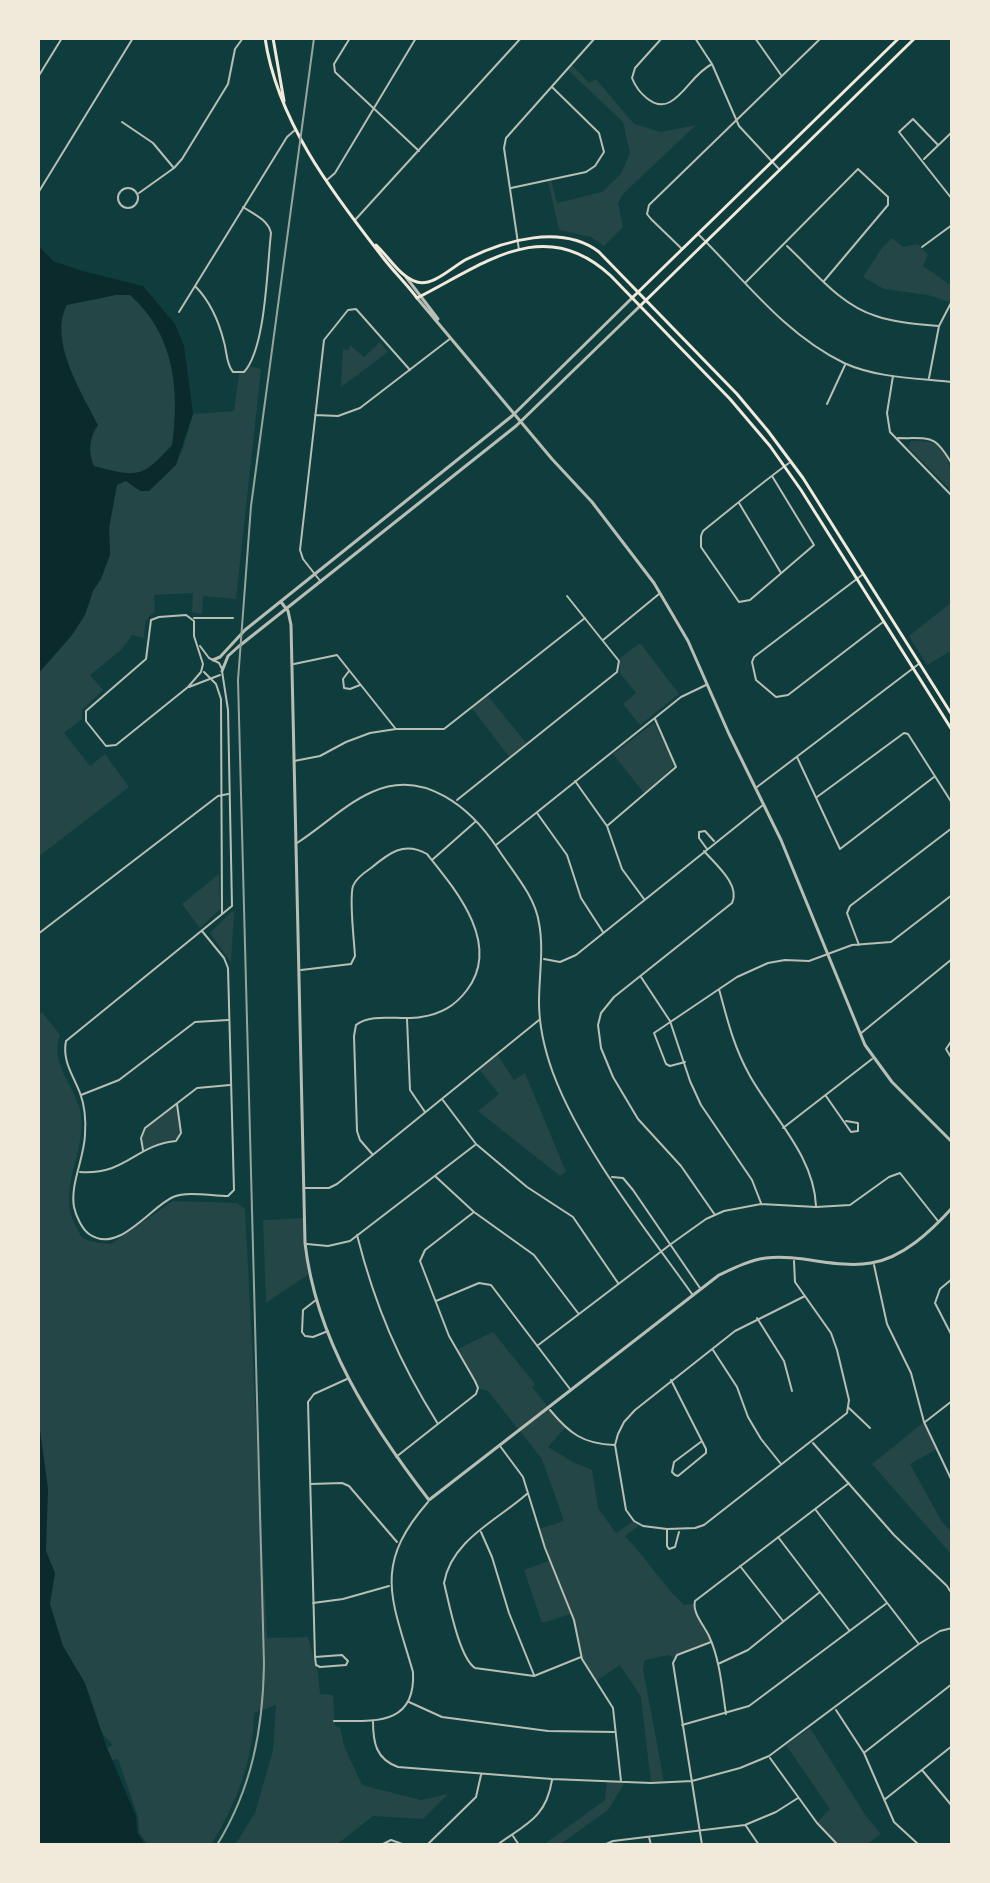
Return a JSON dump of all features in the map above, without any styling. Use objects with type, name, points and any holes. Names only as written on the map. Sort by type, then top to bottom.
[{"type":"main road","points":[[265,38],[272,78],[296,129],[355,221],[419,297],[470,267],[519,251],[548,246],[572,250],[596,262],[640,306],[737,405],[785,466],[952,730]]},
{"type":"main road","points":[[273,38],[285,108]]},
{"type":"main road","points":[[632,298],[899,38]]},
{"type":"main road","points":[[640,306],[915,38]]},
{"type":"main road","points":[[370,240],[406,277],[427,283],[466,259],[517,242],[555,237],[582,242],[604,257],[742,399],[792,461],[952,715]]},
{"type":"street","points":[[38,77],[62,38]]},
{"type":"street","points":[[38,193],[133,38]]},
{"type":"street","points":[[139,193],[130,188],[123,189],[119,194],[120,204],[135,206],[139,193],[174,168],[226,88],[235,49],[243,38]]},
{"type":"street","points":[[350,38],[334,64],[335,72],[419,151]]},
{"type":"street","points":[[327,180],[334,175],[416,38]]},
{"type":"street","points":[[355,221],[521,38]]},
{"type":"street","points":[[519,251],[504,148],[506,138],[595,38]]},
{"type":"street","points":[[662,38],[635,68],[632,78],[636,89],[655,103],[672,101],[694,76],[712,64]]},
{"type":"street","points":[[695,38],[712,64],[736,120],[780,170]]},
{"type":"street","points":[[755,38],[781,76]]},
{"type":"street","points":[[682,249],[647,214],[649,205],[821,38]]},
{"type":"street","points":[[509,189],[586,172],[595,166],[604,152],[599,133],[551,86]]},
{"type":"street","points":[[938,145],[913,119],[899,132],[952,199]]},
{"type":"street","points":[[122,122],[153,143],[174,168]]},
{"type":"street","points":[[179,312],[287,137],[296,129]]},
{"type":"street","points":[[923,159],[952,132]]},
{"type":"street","points":[[745,283],[858,169],[888,197],[888,205],[824,281]]},
{"type":"street","points":[[195,286],[214,313],[229,367],[239,374],[244,372],[254,356],[261,329],[271,233],[264,221],[243,207]]},
{"type":"street","points":[[922,247],[952,225]]},
{"type":"street","points":[[698,234],[795,332],[846,363],[893,376],[952,382]]},
{"type":"street","points":[[785,244],[846,300],[875,316],[939,326]]},
{"type":"street","points":[[406,277],[442,326],[598,510],[660,593],[688,641],[783,846],[859,1034],[873,1058],[919,1111],[952,1142]]},
{"type":"street","points":[[233,618],[200,616],[193,619],[183,615],[151,620],[146,659],[86,710],[86,721],[105,745],[110,747],[188,687],[207,663],[218,658],[241,633],[515,413],[632,298]]},
{"type":"street","points":[[929,380],[939,326],[952,301]]},
{"type":"street","points":[[188,687],[218,678],[232,652],[521,421],[640,306]]},
{"type":"street","points":[[321,582],[303,559],[300,550],[324,340],[348,310],[356,309],[410,370]]},
{"type":"street","points":[[314,415],[338,416],[353,412],[452,337]]},
{"type":"street","points":[[827,404],[846,363]]},
{"type":"street","points":[[893,376],[887,422],[895,438],[952,496]]},
{"type":"street","points":[[895,438],[932,439],[940,443],[952,464]]},
{"type":"street","points":[[772,476],[815,544],[812,550],[750,600],[739,602],[701,547],[703,531],[772,476],[792,461]]},
{"type":"street","points":[[739,503],[782,574]]},
{"type":"street","points":[[863,574],[754,657],[752,662],[756,680],[776,697],[788,695],[884,622]]},
{"type":"street","points":[[603,640],[660,593]]},
{"type":"street","points":[[456,801],[617,672],[619,661],[567,596]]},
{"type":"street","points":[[281,602],[291,619],[305,1243],[309,1274],[316,1300],[348,1378],[396,1457],[429,1500]]},
{"type":"street","points":[[294,761],[315,758],[346,742],[396,729],[444,729],[585,618]]},
{"type":"street","points":[[193,619],[204,674],[218,686],[221,697],[222,916]]},
{"type":"street","points":[[197,642],[206,655],[219,663],[228,705],[232,906],[66,1041],[64,1050],[81,1095],[85,1133],[74,1195],[77,1216],[87,1233],[104,1239],[119,1236],[174,1197],[232,1194],[234,1190],[227,964],[202,931]]},
{"type":"street","points":[[292,665],[332,655],[339,657],[396,729]]},
{"type":"street","points":[[755,788],[920,663]]},
{"type":"street","points":[[350,669],[343,679],[344,688],[362,684]]},
{"type":"street","points":[[496,845],[683,695],[707,685]]},
{"type":"street","points":[[607,826],[676,767],[654,718]]},
{"type":"street","points":[[816,798],[904,733],[908,734],[952,803]]},
{"type":"street","points":[[797,757],[840,849],[934,777]]},
{"type":"street","points":[[575,781],[607,826],[622,869],[644,900]]},
{"type":"street","points":[[296,843],[373,791],[407,786],[425,788],[456,801],[476,821],[496,845],[532,902],[539,923],[542,958],[540,1019],[559,1088],[593,1151],[692,1295]]},
{"type":"street","points":[[38,934],[221,794],[229,794]]},
{"type":"street","points":[[542,958],[560,962],[567,960],[764,805]]},
{"type":"street","points":[[537,812],[567,855],[581,898],[604,933]]},
{"type":"street","points":[[432,860],[476,821]]},
{"type":"street","points":[[859,945],[847,913],[850,906],[952,828]]},
{"type":"street","points":[[715,842],[705,831],[699,832],[706,850],[733,886],[735,897],[732,903],[614,997],[601,1013],[598,1025],[601,1048],[613,1077],[638,1119],[681,1166],[715,1215]]},
{"type":"street","points":[[299,970],[346,967],[353,961],[353,887],[363,874],[390,852],[400,848],[418,849],[432,860],[472,919],[480,948],[479,961],[469,987],[453,1005],[442,1013],[368,1019],[356,1025],[357,1131],[360,1140],[373,1155]]},
{"type":"street","points":[[685,1062],[670,1066],[666,1064],[654,1033],[719,989],[768,963],[785,960],[806,962],[859,945],[893,941],[952,895]]},
{"type":"street","points":[[859,1034],[952,959]]},
{"type":"street","points":[[640,976],[670,1021],[701,1105],[752,1180],[761,1204]]},
{"type":"street","points":[[719,989],[736,1049],[809,1168],[816,1207]]},
{"type":"street","points":[[407,1018],[410,1090],[425,1113]]},
{"type":"street","points":[[304,1188],[329,1188],[337,1184],[540,1019]]},
{"type":"street","points":[[81,1095],[119,1080],[195,1022],[229,1020]]},
{"type":"street","points":[[952,1040],[946,1049],[952,1059]]},
{"type":"street","points":[[783,1128],[873,1058]]},
{"type":"street","points":[[143,1151],[141,1138],[145,1128],[177,1104],[203,1086],[231,1085]]},
{"type":"street","points":[[825,1095],[846,1121]]},
{"type":"street","points":[[442,1099],[476,1144],[527,1187],[573,1217],[619,1284]]},
{"type":"street","points":[[79,1172],[112,1170],[160,1142],[180,1138],[177,1104]]},
{"type":"street","points":[[305,1243],[340,1244],[357,1235],[476,1144]]},
{"type":"street","points":[[537,1346],[671,1244],[724,1211],[761,1204],[850,1205],[889,1177],[900,1173],[939,1221]]},
{"type":"street","points":[[435,1176],[474,1212],[534,1255],[579,1314]]},
{"type":"street","points":[[611,1177],[623,1178],[701,1289]]},
{"type":"street","points":[[334,1721],[373,1721],[394,1715],[408,1701],[414,1683],[413,1672],[390,1585],[398,1543],[429,1500],[719,1275],[765,1258],[873,1263],[902,1251],[952,1208]]},
{"type":"street","points":[[396,1457],[476,1394],[478,1388],[434,1302],[420,1261],[421,1255],[474,1212]]},
{"type":"street","points":[[357,1235],[369,1286],[389,1337],[439,1425]]},
{"type":"street","points":[[794,1259],[793,1276],[831,1333],[849,1408],[837,1423],[704,1525],[667,1529],[643,1526],[634,1521],[626,1510],[615,1445],[624,1422],[671,1379],[712,1349],[757,1318],[805,1296]]},
{"type":"street","points":[[873,1263],[887,1324],[911,1373],[924,1422],[952,1481]]},
{"type":"street","points":[[952,1279],[940,1289],[935,1303],[952,1336]]},
{"type":"street","points":[[434,1302],[486,1282],[571,1390]]},
{"type":"street","points":[[316,1300],[303,1310],[302,1332],[305,1336],[313,1337],[329,1330]]},
{"type":"street","points":[[757,1318],[784,1361],[792,1391]]},
{"type":"street","points":[[712,1349],[737,1387],[748,1417],[761,1439],[782,1465]]},
{"type":"street","points":[[315,1657],[342,1655],[348,1661],[346,1665],[316,1665],[315,1657],[313,1603],[310,1484],[310,1397],[348,1378]]},
{"type":"street","points":[[671,1379],[702,1441],[706,1449],[704,1457],[678,1476],[675,1475],[672,1472],[674,1462],[702,1441]]},
{"type":"street","points":[[924,1422],[952,1401]]},
{"type":"street","points":[[849,1408],[870,1428]]},
{"type":"street","points":[[549,1409],[565,1428],[582,1440],[615,1445]]},
{"type":"street","points":[[813,1442],[894,1535],[952,1594]]},
{"type":"street","points":[[500,1446],[523,1477],[545,1548],[574,1620],[581,1657],[613,1708],[621,1782]]},
{"type":"street","points":[[310,1484],[342,1483],[349,1486],[398,1543]]},
{"type":"street","points":[[726,1714],[712,1642],[693,1608],[695,1601],[849,1483]]},
{"type":"street","points":[[529,1493],[461,1546],[451,1560],[444,1583],[467,1660],[475,1668],[534,1676],[581,1657]]},
{"type":"street","points":[[815,1509],[919,1644]]},
{"type":"street","points":[[667,1529],[667,1546],[672,1549],[678,1542],[680,1529]]},
{"type":"street","points":[[480,1530],[534,1676]]},
{"type":"street","points":[[778,1537],[850,1631]]},
{"type":"street","points":[[740,1566],[783,1622]]},
{"type":"street","points":[[313,1603],[343,1599],[390,1585]]},
{"type":"street","points":[[718,1664],[748,1650],[820,1592]]},
{"type":"street","points":[[682,1725],[749,1706],[887,1603]]},
{"type":"street","points":[[373,1721],[376,1748],[387,1763],[398,1767],[552,1779],[692,1781],[740,1768],[769,1756],[919,1644],[940,1631],[952,1628]]},
{"type":"street","points":[[702,1845],[673,1658],[712,1642]]},
{"type":"street","points":[[864,1753],[952,1684]]},
{"type":"street","points":[[408,1701],[442,1717],[548,1731],[617,1733]]},
{"type":"street","points":[[835,1709],[864,1753],[894,1822],[919,1845]]},
{"type":"street","points":[[883,1800],[952,1746]]},
{"type":"street","points":[[769,1756],[798,1798],[838,1845]]},
{"type":"street","points":[[922,1770],[952,1806]]},
{"type":"street","points":[[427,1845],[476,1797],[481,1773]]},
{"type":"street","points":[[497,1845],[544,1808],[552,1779]]},
{"type":"street","points":[[604,1845],[613,1841],[745,1825],[776,1812],[798,1798]]},
{"type":"street","points":[[745,1825],[759,1845]]},
{"type":"street","points":[[512,1835],[519,1845]]},
{"type":"street","points":[[649,1836],[651,1845]]},
{"type":"street","points":[[381,1845],[391,1840],[405,1845]]},
{"type":"shaded area","points":[[571,64],[589,83],[596,79],[634,124],[661,132],[696,125],[623,194],[618,203],[623,227],[604,246],[591,237],[559,230],[548,181],[551,180],[557,203],[602,192],[621,174],[630,153],[623,122],[567,69]]},
{"type":"shaded area","points":[[892,238],[903,247],[918,244],[928,255],[923,266],[952,286],[949,302],[928,295],[884,289],[863,277]]},
{"type":"shaded area","points":[[38,245],[53,261],[143,286],[175,324],[184,346],[193,414],[176,465],[149,491],[140,491],[126,481],[117,485],[109,528],[110,555],[101,579],[72,635],[38,674]],"holes":[[[130,295],[145,310],[165,345],[174,383],[175,403],[172,445],[153,464],[130,473],[94,466],[90,445],[98,425],[69,366],[62,334],[62,319],[67,305]]]},
{"type":"shaded area","points":[[133,288],[171,333],[185,388],[181,455],[193,414],[234,411],[239,374],[249,366],[261,369],[236,599],[203,596],[202,614],[192,612],[193,593],[154,595],[155,612],[147,620],[144,638],[132,635],[121,650],[90,675],[103,690],[82,710],[82,719],[64,733],[90,766],[105,754],[129,787],[38,857],[38,308]]},
{"type":"shaded area","points":[[380,342],[388,352],[341,387],[343,349],[349,350],[350,345],[364,357]]},
{"type":"shaded area","points":[[911,441],[932,443],[943,451],[950,471],[952,491],[908,447]]},
{"type":"shaded area","points":[[952,602],[952,650],[927,665],[909,636]]},
{"type":"shaded area","points":[[640,643],[679,694],[640,725],[623,704],[636,693],[620,673],[620,658]]},
{"type":"shaded area","points":[[487,695],[527,744],[510,758],[471,707]]},
{"type":"shaded area","points":[[654,723],[673,767],[644,793],[613,754]]},
{"type":"shaded area","points":[[219,874],[220,909],[200,928],[182,904]]},
{"type":"shaded area","points":[[234,912],[231,962],[210,933]]},
{"type":"shaded area","points":[[42,1012],[60,1035],[57,1045],[60,1064],[80,1110],[82,1125],[69,1196],[70,1211],[81,1236],[111,1244],[173,1201],[237,1203],[245,1209],[267,1638],[308,1637],[320,1694],[333,1695],[335,1726],[340,1727],[344,1746],[362,1785],[421,1800],[448,1794],[423,1819],[373,1816],[336,1845],[235,1845],[255,1813],[273,1750],[276,1705],[254,1713],[251,1748],[242,1782],[211,1845],[148,1845],[139,1832],[138,1816],[118,1759],[112,1760],[107,1748],[113,1745],[103,1734],[84,1697],[38,1663],[38,1015]]},
{"type":"shaded area","points":[[497,1054],[514,1080],[525,1073],[566,1172],[560,1176],[478,1111],[499,1094],[479,1069]]},
{"type":"shaded area","points":[[177,1104],[180,1138],[160,1142],[143,1151],[142,1142],[147,1128]]},
{"type":"shaded area","points":[[305,1218],[309,1274],[266,1303],[263,1220]]},
{"type":"shaded area","points":[[493,1332],[565,1428],[548,1447],[592,1470],[598,1508],[616,1533],[634,1521],[640,1525],[625,1536],[684,1605],[693,1604],[712,1642],[673,1658],[669,1655],[645,1660],[643,1669],[664,1782],[651,1783],[641,1697],[620,1665],[596,1681],[582,1659],[571,1614],[542,1623],[524,1570],[549,1561],[539,1529],[564,1521],[542,1459],[488,1391],[478,1388],[456,1350]]},
{"type":"shaded area","points":[[38,1415],[48,1489],[46,1551],[55,1573],[50,1604],[63,1646],[85,1683],[107,1748],[136,1816],[137,1832],[145,1845],[38,1845]]},
{"type":"shaded area","points":[[924,1422],[937,1449],[910,1464],[942,1522],[952,1532],[952,1555],[872,1464]]},
{"type":"shaded area","points":[[810,1728],[866,1816],[881,1834],[866,1845],[838,1845],[817,1823],[830,1809],[786,1745]]},
{"type":"shaded area","points":[[607,1781],[625,1782],[608,1810],[559,1845],[543,1845],[605,1800]]},
{"type":"tram line","points":[[217,1845],[239,1802],[253,1758],[261,1712],[264,1664],[238,680],[251,506],[314,38]]}]
